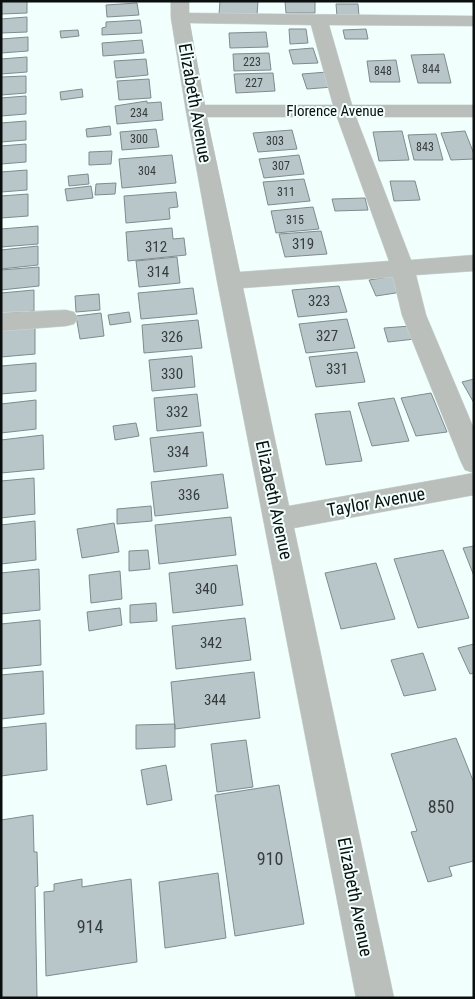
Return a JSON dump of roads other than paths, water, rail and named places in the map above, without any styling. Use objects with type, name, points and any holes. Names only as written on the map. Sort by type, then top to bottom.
[{"type":"street","points":[[180,10],[319,20],[474,22]]},
{"type":"street","name":"Elizabeth Avenue","points":[[180,10],[196,111],[229,281],[279,519],[375,998]]},
{"type":"street","points":[[319,20],[344,110],[403,268],[414,316],[474,462]]},
{"type":"street","name":"Florence Avenue","points":[[196,111],[474,111]]},
{"type":"street","points":[[229,281],[474,263]]},
{"type":"street","points":[[1,322],[66,318]]},
{"type":"street","name":"Taylor Avenue","points":[[279,519],[474,484]]}]
